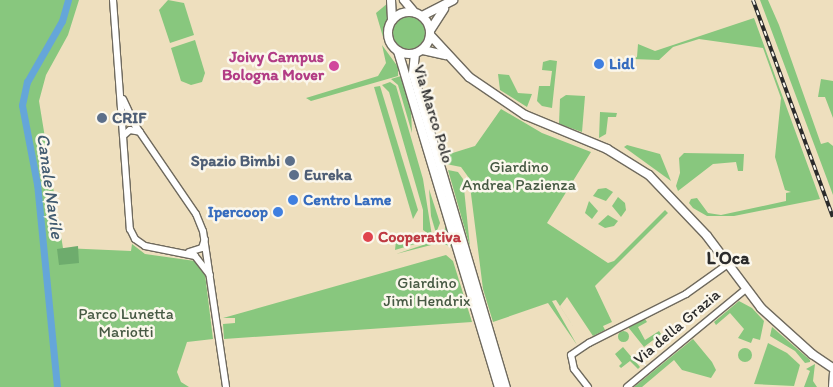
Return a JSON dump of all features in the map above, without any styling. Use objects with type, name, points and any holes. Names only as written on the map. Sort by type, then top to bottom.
[{"type":"main road","points":[[391,0],[392,20],[388,36],[398,51],[415,54],[423,50],[436,50],[449,57]]},
{"type":"main road","points":[[404,0],[418,14],[449,57],[476,83],[528,116],[601,146],[645,172],[704,232],[746,289],[772,319],[833,368]]},
{"type":"main road","points":[[392,20],[401,13],[418,14],[450,3]]},
{"type":"main road","points":[[423,50],[431,32],[450,3]]},
{"type":"main road","name":"Via Marco Polo","points":[[398,51],[499,387]]},
{"type":"main road","name":"Via Marco Polo","points":[[415,54],[412,71],[506,387]]},
{"type":"street","points":[[113,0],[132,234],[145,246],[189,252],[202,248],[205,239]]},
{"type":"street","points":[[120,91],[129,114],[140,132],[196,214],[205,239],[226,387]]},
{"type":"street","points":[[123,136],[130,130],[140,132]]},
{"type":"street","points":[[189,252],[199,259],[210,275]]},
{"type":"street","points":[[588,387],[575,371],[571,355],[589,342],[691,292],[728,264]]},
{"type":"street","name":"Via della Grazia","points":[[627,387],[746,289]]},
{"type":"street","points":[[832,387],[833,373]]},
{"type":"green space","name":"Parco Lunetta Mariotti","points":[[0,0],[79,0],[68,35],[46,75],[39,101],[63,248],[131,251],[132,244],[145,254],[195,261],[205,274],[213,339],[187,342],[177,372],[181,382],[189,387],[0,387]]},
{"type":"green space","points":[[168,0],[184,3],[194,35],[170,43],[159,10]]},
{"type":"green space","points":[[760,0],[768,0],[779,25],[821,144],[828,142],[833,146],[833,195]]},
{"type":"green space","points":[[388,3],[389,14],[383,37],[376,13]]},
{"type":"green space","points":[[409,17],[420,22],[425,33],[420,44],[409,49],[398,44],[393,33],[398,22]]},
{"type":"green space","points":[[754,18],[820,199],[734,216],[707,216],[693,208],[689,203],[691,199],[697,198],[708,213],[721,215],[786,201],[786,193],[791,192],[785,190],[775,157],[781,98],[763,48],[699,39],[673,47],[659,60],[632,59],[637,57],[638,44],[655,51]]},
{"type":"green space","points":[[195,40],[205,73],[202,82],[191,85],[181,81],[171,48]]},
{"type":"green space","points":[[382,45],[398,67],[398,76],[311,101],[306,98],[378,76],[386,63]]},
{"type":"green space","points":[[557,61],[552,108],[542,106],[537,101],[539,86],[550,86],[552,71],[542,70],[543,62]]},
{"type":"green space","points":[[498,74],[509,75],[518,93],[532,94],[527,107],[500,90]]},
{"type":"green space","points":[[401,76],[411,110],[412,133],[398,85],[391,79]]},
{"type":"green space","points":[[821,79],[833,81],[833,118],[825,97],[818,97]]},
{"type":"green space","points":[[390,82],[396,86],[423,179],[432,236],[423,230],[423,210],[389,92],[382,85]]},
{"type":"green space","points":[[380,86],[418,210],[413,219],[374,87]]},
{"type":"green space","points":[[566,95],[585,96],[582,132],[559,124],[560,99]]},
{"type":"green space","name":"Giardino Andrea Pazienza","points":[[501,109],[542,133],[591,152],[547,223],[608,263],[614,261],[665,210],[668,213],[595,286],[612,322],[603,326],[605,330],[593,336],[567,297],[560,306],[582,340],[556,300],[552,301],[577,345],[548,303],[493,322],[483,289],[469,178],[461,167],[446,164],[443,156],[475,146]]},
{"type":"green space","points":[[600,112],[617,113],[616,117],[608,117],[606,134],[599,138]]},
{"type":"green space","points":[[627,145],[660,154],[671,181],[624,147]]},
{"type":"green space","points":[[684,153],[744,154],[743,171],[738,171],[736,162],[713,164],[678,191],[676,186],[680,173],[679,158]]},
{"type":"green space","points":[[448,170],[458,172],[463,179],[470,247]]},
{"type":"green space","points":[[606,188],[613,192],[606,201],[593,196],[598,189]]},
{"type":"green space","points":[[429,189],[440,223],[436,233],[431,216]]},
{"type":"green space","points":[[618,197],[625,203],[626,210],[621,217],[612,206]]},
{"type":"green space","points":[[589,201],[598,211],[592,219],[585,213]]},
{"type":"green space","points":[[608,215],[618,221],[614,226],[605,228],[598,224]]},
{"type":"green space","points":[[446,224],[454,247],[439,243],[396,254],[426,244],[425,241],[395,250],[396,241],[408,238],[413,233],[426,241],[436,241],[443,236]]},
{"type":"green space","points":[[78,246],[79,263],[59,265],[57,249]]},
{"type":"green space","name":"Giardino Jimi Hendrix","points":[[446,255],[453,261],[472,322],[224,339],[223,324],[235,323],[235,318],[223,318]]},
{"type":"green space","points":[[739,301],[752,308],[764,321],[760,340],[753,338],[751,343],[738,338],[744,329],[730,313],[716,325],[714,322]]},
{"type":"green space","points":[[645,319],[647,322],[638,327],[645,340],[659,331],[661,334],[644,347],[628,327]]},
{"type":"green space","points":[[772,327],[810,362],[805,363],[795,351],[770,336]]},
{"type":"green space","points":[[623,330],[629,336],[623,342],[617,336]]},
{"type":"green space","points":[[693,339],[712,362],[716,370],[711,378],[682,370],[674,360],[642,387],[634,387]]},
{"type":"green space","points":[[768,343],[787,353],[800,365],[794,386],[754,384]]},
{"type":"green space","points":[[623,347],[640,367],[638,369],[630,361],[621,368],[619,366],[622,363],[615,354]]},
{"type":"green space","points":[[742,348],[748,348],[752,355],[748,362],[742,362],[738,358],[738,352]]},
{"type":"green space","points":[[815,364],[813,381],[817,387],[804,387],[810,371],[806,369]]},
{"type":"waterway","name":"Canale Navile","points":[[57,387],[37,184],[22,105],[27,82],[62,21],[68,0]]},
{"type":"railway","points":[[753,0],[833,217]]},
{"type":"place","name":"Lidl","points":[[599,64]]},
{"type":"place","name":"Joivy Campus Bologna Mover","points":[[334,66]]},
{"type":"place","name":"CRIF","points":[[102,118]]},
{"type":"place","name":"Spazio Bimbi","points":[[290,161]]},
{"type":"place","name":"Eureka","points":[[294,175]]},
{"type":"place","name":"Centro Lame","points":[[293,200]]},
{"type":"place","name":"Ipercoop","points":[[278,212]]},
{"type":"place","name":"Cooperativa","points":[[368,237]]},
{"type":"district","name":"L'Oca","points":[[728,258]]}]
